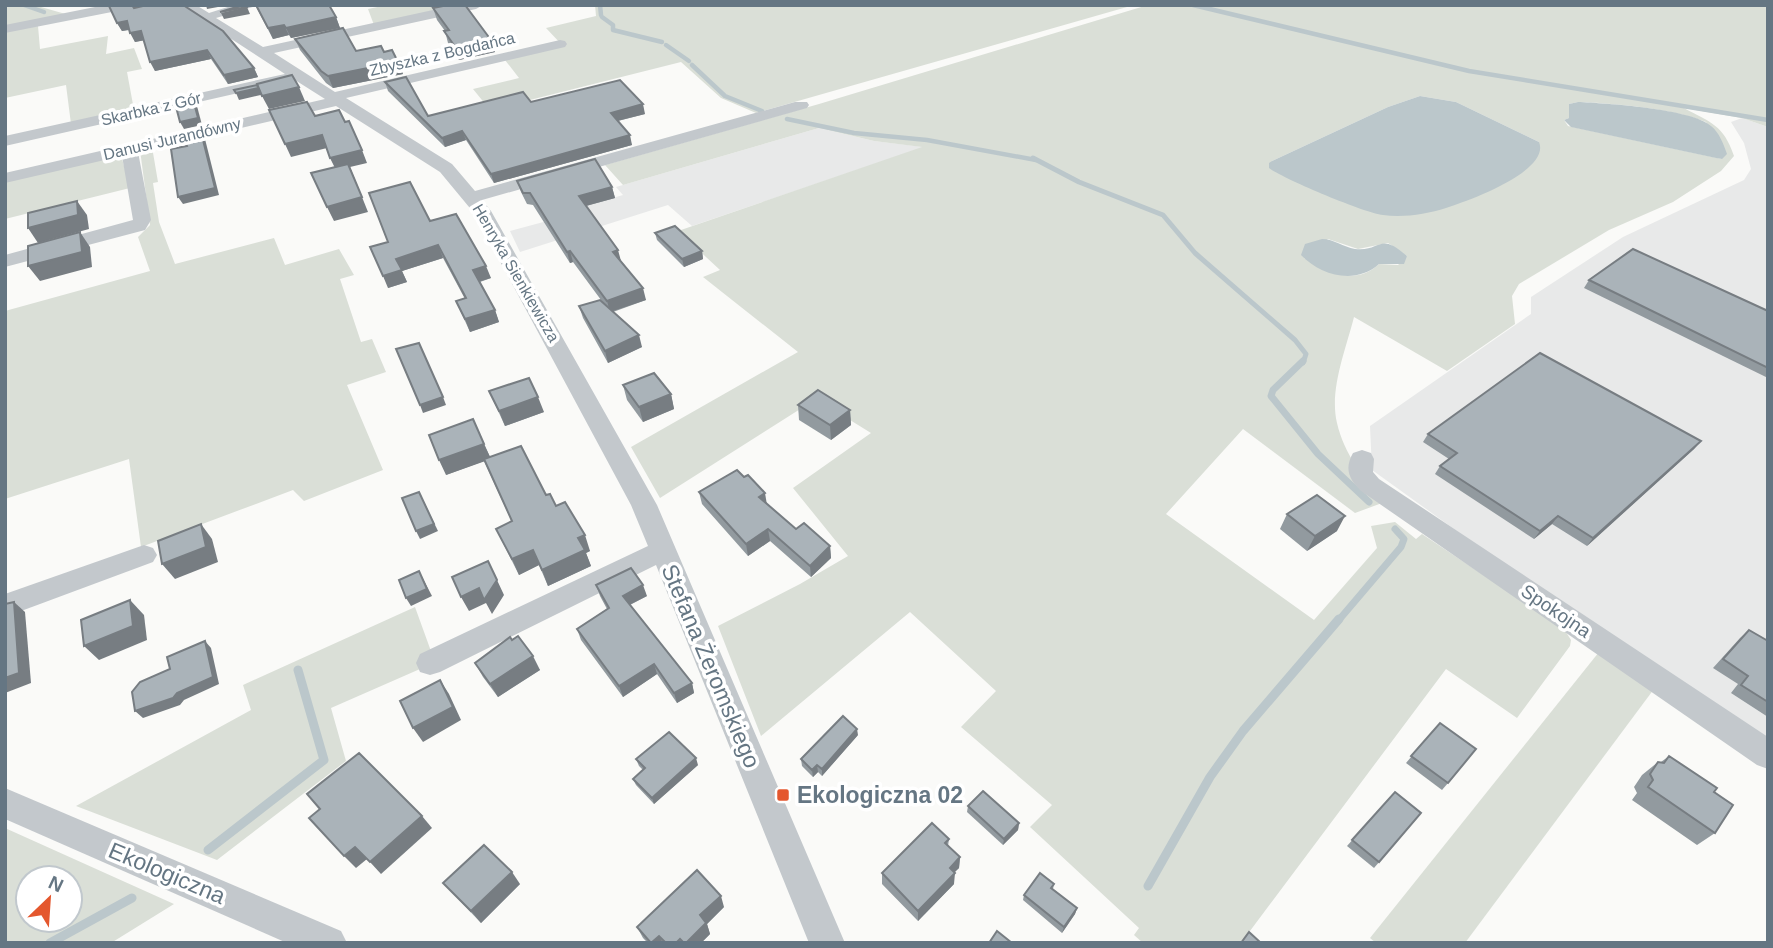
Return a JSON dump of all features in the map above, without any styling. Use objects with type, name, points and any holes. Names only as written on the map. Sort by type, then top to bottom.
[{"type":"street","points":[[5,29],[127,5]]},
{"type":"street","name":"Henryka Sienkiewicza","points":[[186,5],[446,168],[472,197],[567,362],[644,505]]},
{"type":"street","points":[[204,17],[252,5]]},
{"type":"street","points":[[260,52],[476,5]]},
{"type":"street","name":"Zbyszka z Bogdańca","points":[[335,99],[560,44]]},
{"type":"street","name":"Skarbka z Gór","points":[[5,141],[297,76]]},
{"type":"street","name":"Danusi Jurandówny","points":[[5,178],[335,99]]},
{"type":"street","points":[[472,197],[801,105]]},
{"type":"street","points":[[5,261],[131,229],[142,220],[129,149]]},
{"type":"street","name":"Spokojna","points":[[1362,459],[1360,475],[1370,485],[1768,755]]},
{"type":"street","name":"Stefana Żeromskiego","points":[[644,505],[827,943]]},
{"type":"street","points":[[430,663],[663,550]]},
{"type":"street","points":[[5,606],[144,555]]},
{"type":"street","name":"Ekologiczna","points":[[5,803],[318,941]]},
{"type":"shaded area","points":[[5,5],[34,5],[69,15],[5,27]]},
{"type":"shaded area","points":[[387,5],[468,5],[374,25],[368,9]]},
{"type":"shaded area","points":[[595,5],[1134,5],[756,113],[721,98],[681,62],[490,110],[473,89],[519,78],[505,60],[562,45],[546,28],[596,16]]},
{"type":"shaded area","points":[[1148,5],[1768,5],[1768,127],[1742,118],[1684,108],[1709,121],[1730,145],[1734,156],[1721,171],[1673,202],[1609,230],[1519,284],[1512,296],[1515,324],[1447,371],[1354,317],[1337,383],[1335,410],[1340,434],[1350,455],[1382,503],[1355,513],[1243,429],[1166,514],[1314,620],[1377,548],[1371,526],[1395,522],[1416,539],[1422,534],[1564,629],[1571,640],[1570,646],[1517,718],[1446,669],[1241,943],[1143,943],[1134,935],[1139,928],[1030,827],[1052,805],[961,727],[996,691],[910,612],[761,736],[718,626],[848,556],[793,488],[871,433],[816,399],[660,498],[631,447],[798,352],[703,277],[720,270],[678,231],[922,147],[874,141],[819,128],[623,185],[605,165]],"holes":[[[1420,96],[1456,102],[1539,142],[1269,168],[1272,161],[1388,107]],[[1578,102],[1661,110],[1706,122],[1722,159],[1568,126],[1564,120],[1569,118],[1569,104]],[[1328,239],[1358,249],[1388,243],[1407,256],[1398,265],[1379,264],[1370,271],[1351,276],[1332,272],[1304,258]]]},
{"type":"shaded area","points":[[38,26],[40,49],[108,36],[106,54],[134,48],[142,69],[127,72],[134,110],[71,124],[66,85],[5,98],[5,32]]},
{"type":"shaded area","points":[[1420,96],[1456,102],[1539,142],[1539,153],[1533,164],[1521,174],[1488,192],[1446,208],[1407,216],[1374,213],[1307,187],[1269,168],[1272,161],[1388,107]]},
{"type":"shaded area","points":[[1578,102],[1648,108],[1701,120],[1716,132],[1727,154],[1722,159],[1716,158],[1571,127],[1564,120],[1569,118],[1569,104]]},
{"type":"shaded area","points":[[1742,118],[1768,127],[1768,742],[1518,575],[1372,470],[1370,426],[1531,314],[1531,297],[1623,237],[1744,180],[1751,169],[1744,143],[1731,122]]},
{"type":"shaded area","points":[[819,128],[874,141],[924,147],[692,226],[668,205],[520,252],[510,231],[573,214],[588,205],[623,195],[616,187]]},
{"type":"shaded area","points":[[152,147],[158,182],[153,183],[159,222],[175,264],[274,238],[285,265],[339,249],[354,275],[340,279],[361,342],[372,339],[386,372],[347,385],[383,470],[304,501],[293,490],[141,547],[129,459],[5,499],[5,311],[150,271],[138,237],[150,225],[140,150]]},
{"type":"shaded area","points":[[121,155],[130,188],[5,219],[5,182]]},
{"type":"shaded area","points":[[1322,239],[1355,249],[1380,244],[1390,245],[1407,256],[1404,264],[1379,264],[1360,274],[1349,276],[1328,273],[1301,255],[1305,244]]},
{"type":"shaded area","points":[[415,607],[432,654],[420,669],[331,708],[346,761],[217,860],[76,806],[251,710],[243,685]]},
{"type":"shaded area","points":[[1599,652],[1654,689],[1465,943],[1376,943],[1370,938]]},
{"type":"shaded area","points":[[5,828],[174,904],[111,943],[5,943]]},
{"type":"building","points":[[132,5],[134,8],[147,5],[183,5],[223,31],[254,68],[224,75],[207,50],[150,62],[141,31],[130,33],[127,21],[117,23],[109,6]]},
{"type":"building","points":[[243,5],[247,7],[220,12]]},
{"type":"building","points":[[256,5],[329,5],[336,17],[286,28],[284,25],[268,28]]},
{"type":"building","points":[[465,5],[491,40],[456,48],[444,31],[449,30],[433,8]]},
{"type":"building","points":[[343,28],[356,51],[381,46],[384,52],[392,50],[398,62],[328,76],[295,39]]},
{"type":"building","points":[[292,75],[299,87],[262,96],[257,84]]},
{"type":"building","points":[[406,77],[428,116],[523,92],[531,102],[620,80],[643,104],[611,113],[630,135],[491,174],[462,131],[442,138],[385,82]]},
{"type":"building","points":[[257,85],[258,88],[236,93],[234,90]]},
{"type":"building","points":[[193,99],[198,118],[180,122],[175,103]]},
{"type":"building","points":[[307,102],[315,116],[339,110],[345,122],[349,121],[362,150],[330,158],[322,135],[285,144],[269,110]]},
{"type":"building","points":[[201,132],[215,188],[178,197],[171,149],[187,146],[184,136]]},
{"type":"building","points":[[595,159],[612,187],[579,196],[618,250],[613,252],[643,288],[607,301],[570,251],[567,252],[530,193],[523,193],[517,181]]},
{"type":"building","points":[[348,164],[362,197],[327,207],[311,173]]},
{"type":"building","points":[[410,182],[430,221],[456,214],[486,266],[473,270],[495,310],[465,319],[456,301],[466,298],[438,245],[396,259],[402,270],[383,276],[370,247],[388,242],[369,193]]},
{"type":"building","points":[[77,201],[78,215],[28,228],[28,213]]},
{"type":"building","points":[[675,226],[702,251],[682,259],[655,233]]},
{"type":"building","points":[[80,232],[82,252],[28,266],[28,246]]},
{"type":"building","points":[[1633,249],[1768,311],[1768,368],[1589,280]]},
{"type":"building","points":[[600,300],[639,335],[605,351],[579,306]]},
{"type":"building","points":[[419,343],[443,397],[420,405],[396,349]]},
{"type":"building","points":[[1540,353],[1701,441],[1593,538],[1558,516],[1540,531],[1440,466],[1457,453],[1428,434]]},
{"type":"building","points":[[654,373],[671,394],[639,407],[623,385]]},
{"type":"building","points":[[529,378],[538,397],[499,411],[489,391]]},
{"type":"building","points":[[818,390],[850,410],[830,425],[798,405]]},
{"type":"building","points":[[473,419],[484,444],[439,460],[429,435]]},
{"type":"building","points":[[521,446],[546,495],[550,494],[556,506],[565,502],[585,535],[578,538],[585,550],[542,570],[533,550],[512,559],[496,529],[512,521],[484,459]]},
{"type":"building","points":[[737,470],[744,477],[748,475],[765,493],[759,497],[796,529],[804,523],[830,546],[810,566],[768,529],[746,544],[699,492]]},
{"type":"building","points":[[419,492],[434,524],[416,531],[402,498]]},
{"type":"building","points":[[1317,495],[1345,516],[1315,536],[1287,514]]},
{"type":"building","points":[[201,524],[206,547],[162,564],[158,541]]},
{"type":"building","points":[[488,561],[497,580],[484,600],[479,588],[461,597],[452,577]]},
{"type":"building","points":[[631,568],[643,585],[623,596],[692,683],[674,693],[654,664],[619,686],[577,629],[609,608],[596,585]]},
{"type":"building","points":[[419,571],[427,589],[406,598],[399,580]]},
{"type":"building","points":[[130,600],[133,626],[84,646],[81,620]]},
{"type":"building","points":[[14,602],[19,673],[5,678],[5,604]]},
{"type":"building","points":[[1749,630],[1768,641],[1768,702],[1741,685],[1748,676],[1723,659]]},
{"type":"building","points":[[518,636],[533,656],[490,684],[475,663],[510,637],[512,640]]},
{"type":"building","points":[[205,641],[213,677],[177,693],[173,698],[135,711],[132,692],[140,682],[170,669],[167,657]]},
{"type":"building","points":[[440,680],[453,707],[413,728],[400,701]]},
{"type":"building","points":[[843,716],[857,729],[822,769],[817,765],[812,770],[801,759]]},
{"type":"building","points":[[1440,723],[1476,749],[1448,783],[1411,756]]},
{"type":"building","points":[[669,732],[696,758],[652,798],[633,779],[645,768],[636,759]]},
{"type":"building","points":[[359,753],[422,816],[370,862],[355,847],[344,856],[309,818],[320,809],[307,794]]},
{"type":"building","points":[[1669,756],[1717,788],[1714,792],[1733,805],[1715,833],[1648,787],[1653,780],[1650,774],[1658,762],[1664,763]]},
{"type":"building","points":[[983,791],[1019,823],[1004,839],[968,806]]},
{"type":"building","points":[[1395,792],[1421,813],[1379,862],[1352,840]]},
{"type":"building","points":[[932,823],[949,839],[945,843],[960,857],[950,868],[955,873],[918,911],[882,873]]},
{"type":"building","points":[[484,845],[512,872],[471,911],[443,883]]},
{"type":"building","points":[[697,870],[721,896],[700,915],[706,923],[686,943],[680,939],[676,943],[666,943],[659,936],[651,943],[637,927]]},
{"type":"building","points":[[1040,873],[1054,884],[1051,888],[1077,908],[1064,927],[1024,895]]},
{"type":"building","points":[[997,931],[1012,943],[989,943]]},
{"type":"building","points":[[1249,932],[1261,943],[1241,943]]},
{"type":"waterway","points":[[24,5],[44,12]]},
{"type":"waterway","points":[[600,5],[601,15]]},
{"type":"waterway","points":[[1193,5],[1469,71],[1768,120]]},
{"type":"waterway","points":[[602,17],[613,25],[613,30],[662,42]]},
{"type":"waterway","points":[[666,45],[689,61]]},
{"type":"waterway","points":[[692,65],[725,96],[762,111]]},
{"type":"waterway","points":[[787,119],[854,133],[927,140],[1036,160]]},
{"type":"waterway","points":[[1033,158],[1079,182],[1163,215],[1195,253],[1295,340],[1306,354],[1303,363]]},
{"type":"waterway","points":[[1303,361],[1273,390],[1271,396],[1318,454],[1369,502]]},
{"type":"waterway","points":[[1338,621],[1401,547],[1404,539],[1395,529]]},
{"type":"waterway","points":[[1148,886],[1210,777],[1243,731],[1339,619]]},
{"type":"waterway","points":[[208,850],[324,760],[298,670]]},
{"type":"waterway","points":[[50,943],[132,898]]},
{"type":"place","name":"Ekologiczna 02","points":[[783,795]]}]
